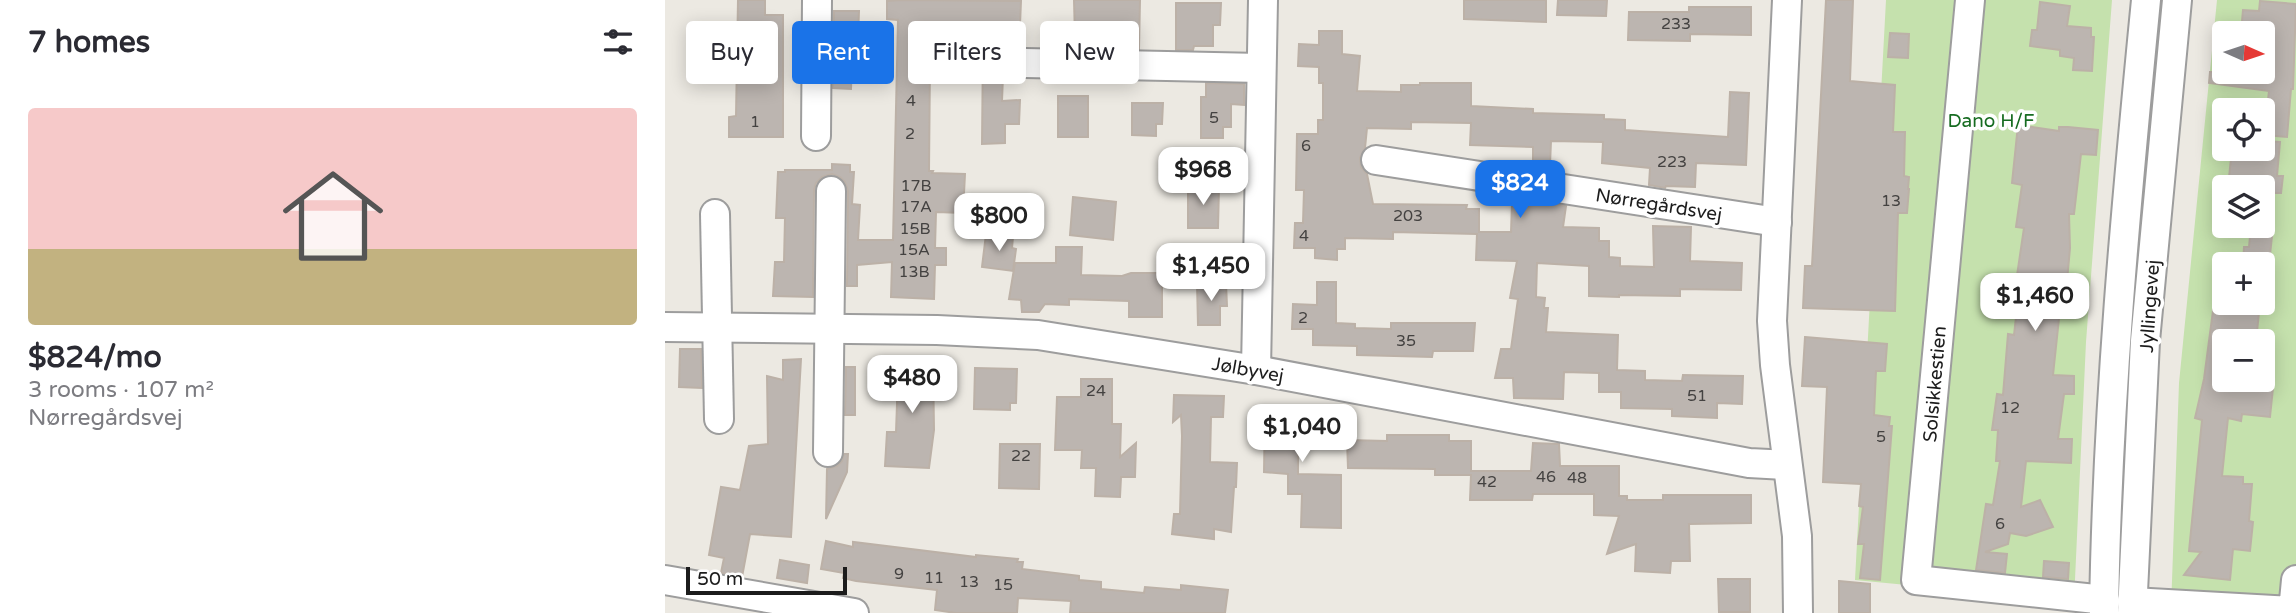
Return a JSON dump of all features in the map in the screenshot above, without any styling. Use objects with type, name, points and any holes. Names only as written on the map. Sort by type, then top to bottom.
[{"type":"street","points":[[816,136],[817,0]]},
{"type":"street","points":[[1256,370],[1263,0]]},
{"type":"street","points":[[1787,0],[1772,321],[1797,536],[1798,613]]},
{"type":"street","name":"Solsikkestien","points":[[1970,0],[1916,580],[2104,606]]},
{"type":"street","name":"Jyllingevej","points":[[2104,606],[2113,396],[2124,237],[2146,0]]},
{"type":"street","name":"Jyllingevej","points":[[2132,608],[2145,341],[2176,0]]},
{"type":"street","points":[[1026,64],[1261,68]]},
{"type":"street","name":"Nørregårdsvej","points":[[1376,160],[1776,222]]},
{"type":"street","points":[[828,452],[831,191]]},
{"type":"street","points":[[715,214],[719,419]]},
{"type":"street","name":"Jølbyvej","points":[[665,327],[937,330],[1038,335],[1256,370],[1749,463],[1787,465]]},
{"type":"street","points":[[665,580],[854,613]]},
{"type":"street","points":[[2132,608],[2293,611],[2296,580]]},
{"type":"green space","name":"Dano H/F","points":[[1886,0],[2112,0],[2086,342],[2074,601],[1855,580]]},
{"type":"green space","points":[[2217,0],[2296,0],[2296,613],[2171,609],[2179,383],[2212,50],[2212,84],[2275,84],[2275,21],[2215,21]]},
{"type":"building","points":[[738,0],[765,0],[765,15],[783,15],[783,137],[729,137],[729,117],[736,116],[737,84],[778,84],[778,21],[738,21]]},
{"type":"building","points":[[1074,0],[1140,0],[1139,49],[1139,21],[1075,21]]},
{"type":"building","points":[[1464,0],[1546,0],[1546,22],[1464,19]]},
{"type":"building","points":[[1558,0],[1607,0],[1606,16],[1557,15]]},
{"type":"building","points":[[1826,0],[1853,0],[1850,81],[1895,85],[1893,132],[1905,132],[1904,176],[1909,177],[1909,189],[1907,213],[1898,213],[1895,311],[1803,308],[1805,266],[1812,266]]},
{"type":"building","points":[[887,1],[1021,1],[1020,21],[908,21],[908,84],[930,84],[929,171],[965,174],[963,213],[936,212],[935,248],[946,248],[946,265],[935,265],[934,299],[891,297],[892,262],[857,265],[857,286],[847,286],[848,191],[845,182],[832,174],[822,177],[814,190],[813,297],[773,296],[775,262],[784,262],[785,218],[776,218],[778,172],[832,170],[832,164],[850,165],[850,172],[854,172],[852,204],[860,205],[858,240],[893,240],[898,20],[887,19]]},
{"type":"building","points":[[2260,1],[2296,4],[2293,89],[2287,137],[2275,136],[2275,98],[2268,98],[2269,91],[2216,84],[2275,84],[2275,21],[2242,21],[2243,10],[2259,11]]},
{"type":"building","points":[[2040,2],[2070,6],[2067,26],[2091,28],[2091,37],[2094,37],[2092,71],[2073,70],[2074,58],[2060,56],[2060,50],[2030,46],[2032,30],[2037,30]]},
{"type":"building","points":[[1176,3],[1221,3],[1220,25],[1213,25],[1213,46],[1176,50]]},
{"type":"building","points":[[1689,7],[1751,7],[1751,35],[1690,34],[1690,41],[1628,40],[1629,12],[1689,12]]},
{"type":"building","points":[[834,11],[859,11],[859,21],[834,21]]},
{"type":"building","points":[[1319,31],[1342,31],[1342,54],[1360,56],[1357,91],[1401,92],[1401,85],[1471,83],[1471,106],[1533,109],[1533,113],[1604,115],[1604,119],[1625,120],[1625,130],[1728,137],[1730,92],[1749,93],[1746,165],[1696,163],[1695,187],[1665,188],[1649,185],[1650,168],[1602,163],[1603,142],[1551,141],[1550,165],[1533,164],[1533,147],[1470,145],[1471,123],[1411,122],[1411,129],[1367,128],[1365,148],[1360,158],[1361,167],[1367,174],[1373,204],[1467,205],[1466,209],[1479,209],[1479,232],[1511,232],[1512,203],[1541,202],[1566,206],[1563,227],[1599,228],[1599,241],[1609,241],[1609,257],[1620,258],[1620,266],[1654,267],[1653,226],[1691,227],[1690,261],[1742,263],[1741,290],[1680,289],[1680,296],[1589,296],[1589,266],[1537,263],[1536,297],[1545,298],[1544,308],[1548,308],[1546,332],[1618,335],[1617,370],[1645,371],[1645,380],[1682,381],[1683,375],[1743,376],[1742,404],[1717,403],[1717,418],[1672,416],[1672,409],[1621,408],[1621,392],[1599,392],[1599,373],[1564,372],[1563,399],[1514,398],[1513,378],[1495,378],[1501,349],[1511,349],[1518,299],[1510,298],[1517,261],[1476,260],[1477,234],[1393,232],[1393,239],[1345,238],[1345,249],[1337,249],[1337,260],[1315,258],[1315,248],[1294,248],[1295,223],[1303,223],[1304,190],[1296,190],[1297,134],[1318,134],[1318,120],[1323,120],[1323,83],[1319,83],[1319,67],[1298,66],[1299,44],[1319,45]]},
{"type":"building","points":[[1890,33],[1909,34],[1908,58],[1888,57]]},
{"type":"building","points":[[1206,83],[1244,84],[1244,105],[1231,104],[1231,127],[1223,127],[1223,138],[1201,138],[1201,97],[1206,97]]},
{"type":"building","points":[[833,84],[851,84],[851,89],[833,88]]},
{"type":"building","points":[[983,84],[1003,84],[1002,101],[1020,100],[1019,124],[1005,124],[1005,143],[982,144]]},
{"type":"building","points":[[1058,96],[1088,96],[1088,137],[1058,137]]},
{"type":"building","points":[[1132,103],[1163,103],[1162,124],[1156,124],[1156,136],[1132,135]]},
{"type":"building","points":[[2018,125],[2059,131],[2059,127],[2098,130],[2096,155],[2081,154],[2074,214],[2069,214],[2070,248],[2066,292],[2070,292],[2068,310],[2060,309],[2053,375],[2074,376],[2074,394],[2064,394],[2058,439],[2072,439],[2071,463],[2026,461],[2021,507],[2040,500],[2053,527],[2026,536],[2010,533],[2008,544],[1985,552],[2007,554],[2005,573],[1976,570],[1986,504],[1993,505],[2000,461],[1996,461],[1998,430],[1992,430],[1997,394],[2003,395],[2008,334],[2014,335],[2019,290],[2015,289],[2024,228],[2016,227],[2022,185],[2012,183]]},
{"type":"building","points":[[2275,142],[2280,142],[2277,176],[2283,176],[2281,193],[2275,193],[2275,175],[2229,175],[2231,161],[2275,161]]},
{"type":"building","points":[[1188,186],[1219,187],[1218,228],[1188,228]]},
{"type":"building","points":[[1073,197],[1116,202],[1113,240],[1070,235]]},
{"type":"building","points":[[986,234],[1013,237],[1012,248],[1016,249],[1013,271],[982,267]]},
{"type":"building","points":[[2250,238],[2272,238],[2270,252],[2244,252],[2244,247],[2249,247]]},
{"type":"building","points":[[1056,247],[1082,247],[1081,275],[1162,273],[1162,317],[1129,317],[1129,301],[1069,299],[1069,305],[1045,304],[1039,312],[1022,312],[1021,300],[1009,299],[1015,263],[1056,263]]},
{"type":"building","points":[[1317,282],[1336,282],[1336,323],[1355,324],[1355,328],[1391,329],[1391,323],[1475,323],[1473,351],[1433,351],[1432,357],[1357,355],[1357,346],[1313,345],[1313,329],[1292,329],[1293,304],[1317,305]]},
{"type":"building","points":[[1197,283],[1226,283],[1227,306],[1220,306],[1220,325],[1198,325]]},
{"type":"building","points":[[2212,315],[2259,315],[2257,329],[2212,329],[2212,392],[2273,392],[2270,417],[2242,414],[2241,421],[2228,418],[2222,476],[2243,477],[2243,484],[2252,484],[2249,521],[2253,522],[2250,551],[2233,549],[2230,580],[2184,575],[2201,552],[2189,551],[2202,420],[2195,418],[2204,379]]},
{"type":"building","points":[[1805,337],[1887,344],[1885,371],[1876,371],[1874,415],[1890,417],[1889,426],[1892,426],[1880,580],[1860,578],[1864,544],[1858,544],[1863,507],[1859,506],[1861,484],[1823,482],[1827,387],[1802,386]]},
{"type":"building","points":[[680,349],[701,349],[702,388],[679,387]]},
{"type":"building","points":[[801,359],[791,537],[750,534],[742,577],[721,573],[724,558],[709,555],[721,487],[740,490],[749,446],[768,444],[767,376],[783,380],[783,360]]},
{"type":"building","points":[[900,360],[933,363],[934,430],[929,468],[885,466],[887,432],[896,432],[897,383],[889,383],[889,362]]},
{"type":"building","points":[[846,367],[855,367],[855,415],[845,415]]},
{"type":"building","points":[[975,368],[1017,369],[1016,403],[1010,403],[1010,410],[974,409]]},
{"type":"building","points":[[1081,379],[1112,379],[1112,424],[1121,424],[1120,457],[1136,443],[1135,477],[1121,477],[1120,497],[1095,496],[1096,468],[1081,468],[1082,450],[1055,450],[1057,397],[1081,397]]},
{"type":"building","points":[[1174,395],[1224,396],[1223,417],[1211,417],[1210,462],[1237,463],[1236,487],[1231,532],[1214,529],[1214,539],[1172,534],[1174,514],[1180,514],[1182,436],[1181,415],[1173,422]]},
{"type":"building","points":[[1265,409],[1328,409],[1327,436],[1298,436],[1298,474],[1341,475],[1341,528],[1301,527],[1302,494],[1288,494],[1288,474],[1264,472]]},
{"type":"building","points":[[1387,435],[1449,435],[1449,441],[1471,441],[1471,471],[1531,471],[1533,443],[1559,444],[1560,466],[1619,466],[1619,496],[1627,496],[1627,500],[1663,500],[1663,495],[1751,495],[1751,523],[1689,524],[1690,561],[1671,561],[1670,573],[1635,571],[1636,544],[1607,554],[1619,516],[1594,515],[1594,494],[1533,494],[1532,500],[1470,500],[1471,475],[1435,475],[1435,469],[1348,468],[1347,440],[1387,441]]},
{"type":"building","points":[[1000,444],[1040,444],[1039,489],[999,488]]},
{"type":"building","points":[[844,454],[848,454],[847,472],[826,519],[827,469],[837,466]]},
{"type":"building","points":[[826,541],[853,547],[853,542],[976,557],[1018,559],[1017,562],[1023,562],[1022,569],[1079,576],[1079,580],[1101,582],[1101,589],[1144,593],[1145,587],[1181,590],[1181,585],[1228,590],[1225,613],[1070,613],[1071,601],[1018,598],[1017,613],[956,613],[935,610],[937,590],[856,581],[843,578],[844,573],[821,569]]},
{"type":"building","points":[[780,560],[809,565],[807,583],[777,578]]},
{"type":"building","points":[[2044,561],[2069,563],[2068,579],[2043,577]]},
{"type":"building","points":[[1718,579],[1750,579],[1750,612],[1719,612]]},
{"type":"building","points":[[1839,581],[1870,584],[1870,613],[1839,613]]}]
